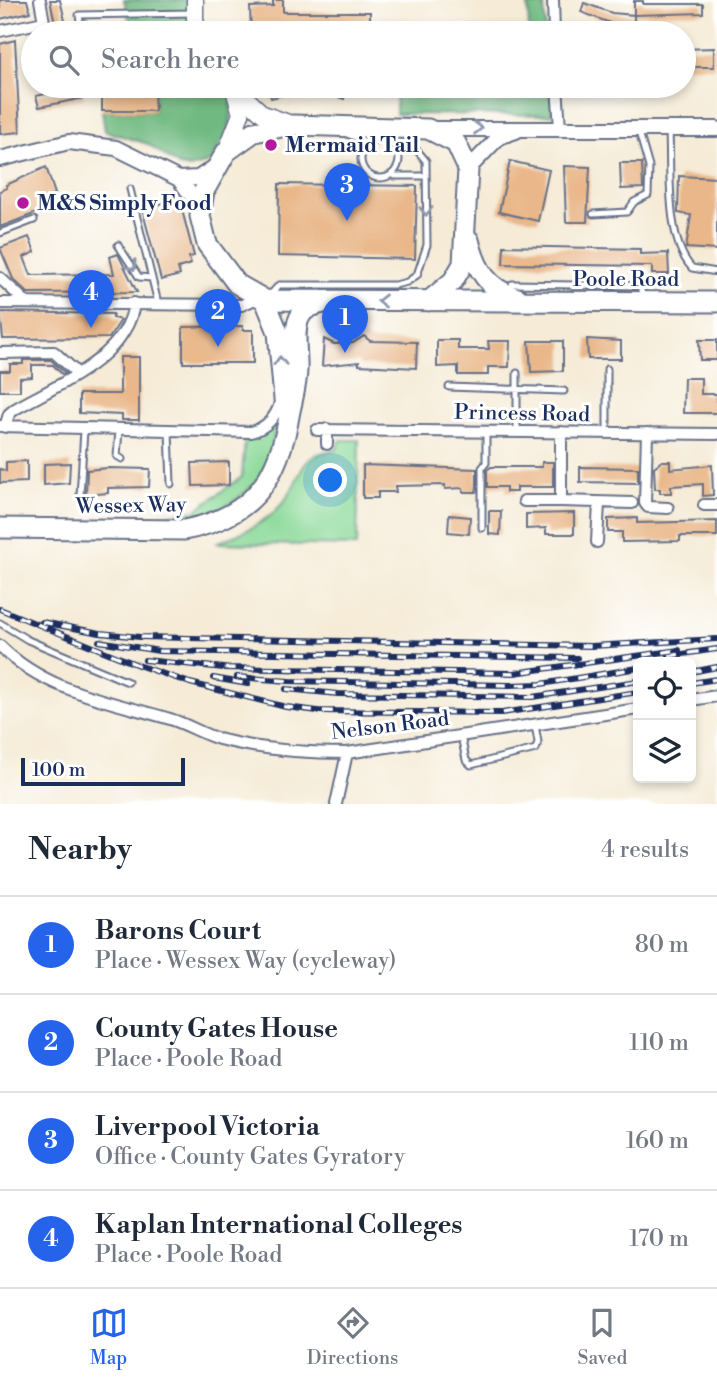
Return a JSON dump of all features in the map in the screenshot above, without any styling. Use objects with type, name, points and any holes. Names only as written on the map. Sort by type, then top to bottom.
[{"type":"highway","points":[[261,299],[237,284],[207,244],[200,216],[204,191],[222,158],[254,132],[293,125],[428,129],[456,142],[468,169],[463,264],[459,273],[429,301]]},
{"type":"highway","name":"Poole Road","points":[[466,229],[481,275],[506,294],[536,303]]},
{"type":"highway","name":"Poole Road","points":[[261,299],[536,303],[572,294],[645,302],[717,302]]},
{"type":"highway","name":"Wessex Way","points":[[0,528],[165,531],[213,523],[241,508],[262,489],[281,454],[288,425],[282,397],[278,332],[261,299]]},
{"type":"highway","points":[[288,425],[297,371],[300,316],[315,305],[335,301]]},
{"type":"main road","points":[[222,158],[241,114],[236,98]]},
{"type":"main road","points":[[246,98],[263,114],[293,125]]},
{"type":"street","points":[[40,0],[44,21]]},
{"type":"street","points":[[553,0],[554,21]]},
{"type":"street","points":[[0,31],[21,30]]},
{"type":"street","points":[[559,98],[560,128]]},
{"type":"street","points":[[428,129],[717,129]]},
{"type":"street","points":[[468,169],[499,137],[527,129]]},
{"type":"street","points":[[4,159],[52,144],[102,144],[135,155],[179,179],[192,196],[200,216]]},
{"type":"street","points":[[179,179],[198,178],[222,158]]},
{"type":"street","points":[[0,278],[27,303]]},
{"type":"street","points":[[0,303],[243,305],[261,299]]},
{"type":"street","points":[[134,303],[132,321],[125,333],[77,373],[15,409],[9,414],[3,427],[251,432],[265,425],[277,412],[282,397]]},
{"type":"street","points":[[0,353],[54,352],[77,373]]},
{"type":"street","name":"Princess Road","points":[[327,444],[322,429],[717,434]]},
{"type":"street","points":[[561,432],[561,501]]},
{"type":"street","points":[[647,433],[645,503],[648,507],[668,508]]},
{"type":"street","points":[[524,501],[632,503]]},
{"type":"street","points":[[597,542],[599,503]]},
{"type":"street","points":[[704,505],[717,505]]},
{"type":"street","name":"Nelson Road","points":[[0,646],[19,665],[58,685],[172,719],[218,739],[308,753],[347,753],[633,710]]},
{"type":"street","points":[[696,700],[717,696]]},
{"type":"street","points":[[336,804],[347,753]]},
{"type":"lane","points":[[80,21],[79,15],[195,6]]},
{"type":"lane","points":[[261,299],[279,285],[395,285],[407,282],[417,275],[427,244],[426,161],[419,148],[411,143],[367,142],[324,126]]},
{"type":"lane","points":[[593,214],[627,212],[634,202],[648,195],[649,167],[639,129]]},
{"type":"lane","points":[[669,129],[672,200],[682,253],[692,268],[717,272]]},
{"type":"lane","points":[[367,142],[360,154],[362,167],[379,177],[392,173],[398,164],[398,152],[392,142]]},
{"type":"lane","points":[[396,176],[426,176]]},
{"type":"lane","points":[[130,189],[158,303]]},
{"type":"lane","points":[[0,233],[34,220]]},
{"type":"lane","points":[[118,245],[139,277],[152,278]]},
{"type":"lane","points":[[512,284],[572,294]]},
{"type":"lane","points":[[607,369],[607,433]]},
{"type":"lane","points":[[517,373],[517,432]]},
{"type":"lane","points":[[449,387],[564,391]]},
{"type":"lane","points":[[80,496],[84,430]]},
{"type":"lane","points":[[119,430],[117,456],[122,459]]},
{"type":"lane","points":[[169,430],[171,484]]},
{"type":"lane","points":[[482,528],[482,468],[486,463],[486,431]]},
{"type":"lane","points":[[0,623],[27,640],[128,682]]},
{"type":"lane","points":[[461,736],[466,760],[471,765],[536,749],[535,725]]},
{"type":"green space","points":[[124,0],[195,0],[198,21],[130,21]]},
{"type":"green space","points":[[528,5],[544,5],[545,21],[529,21]]},
{"type":"green space","points":[[154,98],[232,98],[230,129],[209,163],[190,168],[179,166],[148,144],[105,131],[102,111],[155,111]]},
{"type":"green space","points":[[396,98],[551,98],[552,115],[396,114]]},
{"type":"green space","points":[[275,422],[272,447],[264,468],[253,485],[239,498],[202,516],[158,526],[161,516],[196,510],[242,477],[245,438]]},
{"type":"green space","points":[[341,440],[359,440],[357,546],[216,543],[243,532],[268,517],[289,495],[307,462],[323,452],[336,450]]},
{"type":"building","points":[[0,0],[27,0],[30,12],[0,19]]},
{"type":"building","points":[[50,0],[60,0],[65,21],[54,21]]},
{"type":"building","points":[[273,0],[283,0],[283,12],[370,12],[370,21],[251,21],[250,7],[273,6]]},
{"type":"building","points":[[634,1],[643,1],[643,4],[703,4],[703,13],[634,15]]},
{"type":"building","points":[[584,3],[612,13],[634,15],[634,21],[605,21],[581,12]]},
{"type":"building","points":[[15,40],[20,132],[0,134],[0,44]]},
{"type":"building","points":[[714,48],[714,67],[696,67],[696,49]]},
{"type":"building","points":[[37,98],[84,98],[39,107]]},
{"type":"building","points":[[102,98],[154,98],[155,111],[102,111]]},
{"type":"building","points":[[510,161],[549,170],[538,221],[499,212]]},
{"type":"building","points":[[620,163],[642,163],[643,188],[621,189]]},
{"type":"building","points":[[564,166],[590,167],[587,222],[566,222]]},
{"type":"building","name":"M&S Simply Food","points":[[46,167],[55,194],[45,198],[49,208],[0,227],[0,191],[7,188],[6,185]]},
{"type":"building","points":[[679,176],[717,178],[717,250],[686,248],[691,215],[678,213]]},
{"type":"building","points":[[279,184],[417,186],[415,259],[278,256]]},
{"type":"building","points":[[173,200],[175,207],[181,206],[194,256],[189,257],[191,264],[178,268],[180,275],[161,280],[142,209]]},
{"type":"building","points":[[29,237],[35,252],[24,257],[31,275],[114,274],[110,257],[118,254],[137,292],[28,293],[13,279],[0,248]]},
{"type":"building","points":[[504,246],[640,249],[640,254],[668,253],[669,274],[652,274],[652,266],[503,264]]},
{"type":"building","points":[[0,312],[113,314],[113,318],[121,320],[109,338],[3,339]]},
{"type":"building","points":[[243,326],[243,330],[253,330],[253,363],[183,363],[183,327]]},
{"type":"building","points":[[364,336],[370,341],[417,342],[416,368],[359,365],[359,362],[322,366],[324,339],[334,344],[353,343]]},
{"type":"building","points":[[587,339],[621,341],[621,359],[588,359]]},
{"type":"building","points":[[437,340],[458,340],[458,349],[489,349],[488,341],[510,341],[509,367],[488,367],[488,375],[458,375],[458,366],[437,367]]},
{"type":"building","points":[[699,340],[717,340],[717,360],[700,360]]},
{"type":"building","points":[[529,341],[563,341],[563,371],[531,372]]},
{"type":"building","points":[[120,357],[139,357],[139,420],[122,420],[122,415],[79,413],[79,394],[120,394]]},
{"type":"building","points":[[23,360],[51,360],[65,373],[62,374],[53,365],[32,365],[32,377],[20,378],[20,391],[0,391],[0,371],[10,371],[10,364],[23,364]]},
{"type":"building","points":[[684,378],[701,378],[701,394],[717,394],[717,413],[683,413]]},
{"type":"building","points":[[27,461],[27,482],[0,483],[0,469],[6,471],[6,462]]},
{"type":"building","points":[[662,461],[670,461],[670,469],[712,465],[713,495],[703,496],[703,484],[671,486],[671,493],[660,493],[660,489],[655,489],[654,467]]},
{"type":"building","points":[[229,462],[229,485],[193,486],[192,463]]},
{"type":"building","points":[[542,462],[553,462],[553,487],[517,487],[517,492],[506,492],[506,487],[487,487],[487,470],[491,467],[542,467]]},
{"type":"building","points":[[70,463],[69,483],[44,485],[44,464]]},
{"type":"building","points":[[363,465],[477,469],[476,492],[463,492],[463,488],[445,489],[445,485],[395,486],[396,492],[378,492],[378,498],[363,498]]},
{"type":"building","points":[[580,467],[638,468],[638,483],[580,482]]},
{"type":"building","points":[[150,469],[149,487],[108,488],[108,493],[86,495],[87,470]]},
{"type":"building","points":[[489,511],[501,511],[500,535],[489,534]]},
{"type":"building","points":[[574,513],[574,534],[546,534],[546,528],[526,529],[526,514]]},
{"type":"building","points":[[449,515],[470,517],[469,534],[448,532]]},
{"type":"building","points":[[637,518],[637,523],[717,521],[717,536],[680,536],[680,541],[622,542],[622,532],[608,532],[608,519]]},
{"type":"railway","points":[[0,609],[190,683],[286,707],[318,711],[502,713],[633,693]]},
{"type":"railway","points":[[42,622],[140,637],[591,646],[717,639]]},
{"type":"railway","points":[[99,641],[159,651],[577,658]]},
{"type":"railway","points":[[669,656],[717,649]]},
{"type":"railway","points":[[145,660],[224,668],[514,673],[679,650]]},
{"type":"railway","points":[[696,671],[717,667]]},
{"type":"railway","points":[[237,677],[289,681],[509,685],[541,684],[633,669]]},
{"type":"railway","points":[[213,678],[248,684]]},
{"type":"railway","points":[[696,682],[717,679]]},
{"type":"railway","points":[[286,689],[338,694],[533,697],[633,682]]},
{"type":"place","name":"Mermaid Tail","points":[[271,145]]},
{"type":"place","name":"M&S Simply Food","points":[[23,203]]},
{"type":"place","name":"Liverpool Victoria","points":[[347,221]]},
{"type":"place","name":"Kaplan International Colleges","points":[[91,328]]},
{"type":"place","name":"County Gates House","points":[[218,347]]},
{"type":"place","name":"Barons Court","points":[[345,353]]}]
